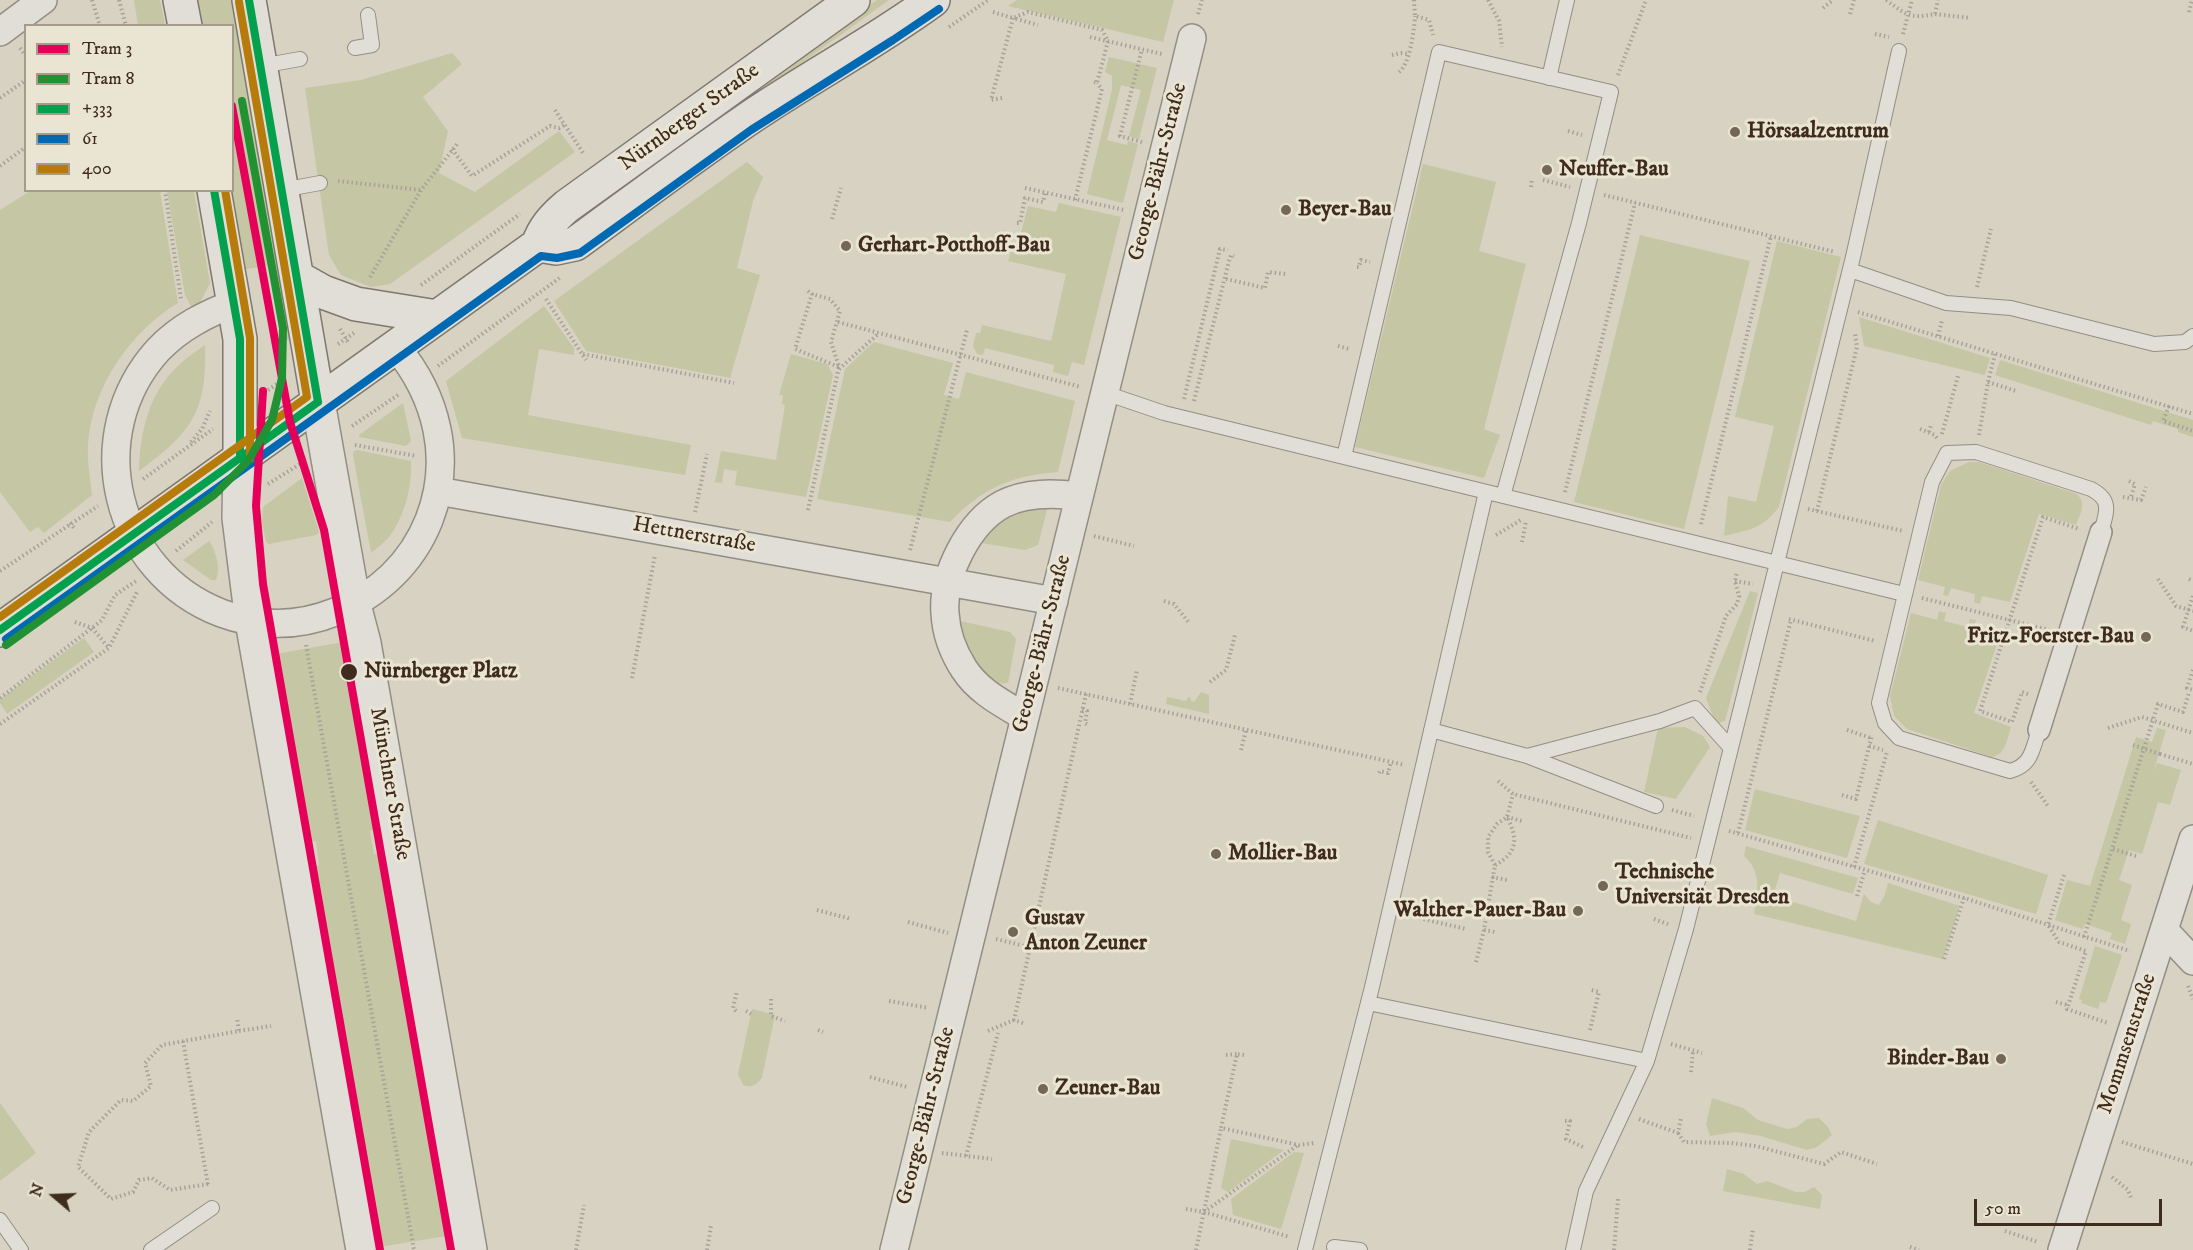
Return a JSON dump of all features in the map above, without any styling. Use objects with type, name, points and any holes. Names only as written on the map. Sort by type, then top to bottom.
[{"type":"main road","points":[[180,0],[184,24]]},
{"type":"main road","name":"Münchner Straße","points":[[249,0],[318,402],[339,445],[354,605],[364,643],[470,1250]]},
{"type":"main road","name":"Nürnberger Straße","points":[[0,630],[538,245],[543,231],[567,206],[853,0]]},
{"type":"main road","name":"Nürnberger Straße","points":[[538,245],[556,248],[574,244],[746,120],[843,57],[895,28],[933,0]]},
{"type":"main road","points":[[214,192],[240,339],[239,504],[252,621],[363,1250]]},
{"type":"main road","points":[[298,278],[323,292],[356,304],[437,317]]},
{"type":"street","points":[[0,32],[43,0]]},
{"type":"street","name":"George-Bähr-Straße","points":[[894,1250],[1190,49]]},
{"type":"street","points":[[235,303],[201,317],[172,337],[158,351],[138,379],[130,395],[119,429],[116,458],[119,494],[134,534],[155,567],[172,584],[199,603],[233,617],[269,623],[302,622],[322,618],[354,605],[385,583],[412,552],[426,529],[438,491],[441,454],[434,413],[419,379],[396,347]]},
{"type":"street","name":"Hettnerstraße","points":[[438,491],[1054,601]]},
{"type":"street","points":[[1025,717],[987,694],[958,659],[951,644],[944,610],[949,582],[962,544],[991,512],[1004,504],[1035,495],[1048,493],[1080,496]]},
{"type":"street","points":[[2039,730],[2102,532]]},
{"type":"street","name":"Mommsenstraße","points":[[2062,1250],[2193,839]]},
{"type":"street","points":[[2164,930],[2193,961]]},
{"type":"lane","points":[[1549,78],[1567,0]]},
{"type":"lane","points":[[355,48],[372,45],[368,15]]},
{"type":"lane","points":[[1573,1250],[1586,1191],[1647,1061],[1698,883],[1850,270],[1899,51]]},
{"type":"lane","points":[[1344,457],[1439,52],[1611,92],[1587,191],[1503,496]]},
{"type":"lane","points":[[261,66],[300,59]]},
{"type":"lane","points":[[282,190],[320,183]]},
{"type":"lane","points":[[1850,270],[1946,303],[2011,308],[2154,344],[2185,342],[2193,336]]},
{"type":"lane","points":[[1105,393],[1185,418],[1904,594]]},
{"type":"lane","points":[[2039,730],[2027,762],[2021,768],[2010,771],[1899,738],[1885,723],[1879,703],[1932,482],[1947,453],[1976,452],[2091,489],[2100,494],[2106,507],[2102,532]]},
{"type":"lane","points":[[1306,1246],[1368,1003],[1486,492]]},
{"type":"lane","points":[[1527,756],[1660,721],[1695,708],[1730,747]]},
{"type":"lane","points":[[1431,730],[1527,756],[1656,806]]},
{"type":"lane","points":[[1368,1003],[1647,1061]]},
{"type":"lane","points":[[152,1250],[211,1201]]},
{"type":"lane","points":[[0,1220],[21,1250]]},
{"type":"lane","points":[[1334,1246],[1360,1250]]},
{"type":"path","points":[[92,0],[99,24]]},
{"type":"path","points":[[119,0],[125,24]]},
{"type":"path","points":[[1399,72],[1405,68],[1414,28],[1414,0]]},
{"type":"path","points":[[1488,0],[1495,11],[1502,32],[1501,55],[1497,66]]},
{"type":"path","points":[[1611,92],[1646,0]]},
{"type":"path","points":[[1823,8],[1833,0]]},
{"type":"path","points":[[1850,14],[1854,0]]},
{"type":"path","points":[[1886,0],[1908,15],[1917,17],[1935,14],[1970,18]]},
{"type":"path","points":[[1899,51],[1912,0]]},
{"type":"path","points":[[1935,14],[1938,0]]},
{"type":"path","points":[[2188,12],[2192,0]]},
{"type":"path","points":[[993,12],[1038,25]]},
{"type":"path","points":[[1013,18],[1028,12],[1102,30],[1108,40],[1096,82],[1102,89],[1075,200]]},
{"type":"path","points":[[1415,16],[1428,20],[1439,52]]},
{"type":"path","points":[[1002,98],[991,100],[1013,18]]},
{"type":"path","points":[[1090,37],[1142,49],[1190,49]]},
{"type":"path","points":[[1142,49],[1120,136],[1143,142]]},
{"type":"path","points":[[1392,55],[1408,54]]},
{"type":"path","points":[[0,98],[24,81]]},
{"type":"path","points":[[555,110],[583,153]]},
{"type":"path","points":[[452,149],[472,176],[550,126],[559,128],[564,125]]},
{"type":"path","points":[[368,281],[421,190],[458,143]]},
{"type":"path","points":[[0,166],[24,148]]},
{"type":"path","points":[[1531,187],[1532,178]]},
{"type":"path","points":[[1543,180],[1703,220],[1784,237],[1796,243],[1829,250]]},
{"type":"path","points":[[320,183],[340,181],[421,190]]},
{"type":"path","points":[[832,219],[841,188]]},
{"type":"path","points":[[1025,188],[1149,215]]},
{"type":"path","points":[[165,192],[183,308]]},
{"type":"path","points":[[1017,223],[1020,223],[1025,198],[1043,202],[1045,193]]},
{"type":"path","points":[[1561,510],[1633,201]]},
{"type":"path","points":[[1660,209],[1662,202]]},
{"type":"path","points":[[1703,220],[1705,212]]},
{"type":"path","points":[[1747,230],[1749,222]]},
{"type":"path","points":[[1978,281],[1991,230]]},
{"type":"path","points":[[1695,543],[1771,236]]},
{"type":"path","points":[[1796,243],[1797,237]]},
{"type":"path","points":[[1185,418],[1220,249],[1228,250]]},
{"type":"path","points":[[1185,418],[1231,255],[1234,255]]},
{"type":"path","points":[[1357,267],[1361,260]]},
{"type":"path","points":[[1226,279],[1265,288],[1268,272],[1286,274]]},
{"type":"path","points":[[1855,320],[1864,275]]},
{"type":"path","points":[[808,510],[839,368],[831,342],[840,311],[830,299],[810,292],[795,349],[839,368]]},
{"type":"path","points":[[546,299],[586,360]]},
{"type":"path","points":[[1874,317],[2193,414]]},
{"type":"path","points":[[838,322],[1105,393]]},
{"type":"path","points":[[339,329],[348,342]]},
{"type":"path","points":[[903,574],[967,330]]},
{"type":"path","points":[[1817,511],[1857,347],[1855,330]]},
{"type":"path","points":[[839,368],[878,334]]},
{"type":"path","points":[[583,354],[734,383]]},
{"type":"path","points":[[1976,452],[1995,354]]},
{"type":"path","points":[[1939,441],[1958,376]]},
{"type":"path","points":[[0,698],[102,620],[115,595],[239,504],[339,445],[346,430],[419,379]]},
{"type":"path","points":[[1988,382],[2016,391]]},
{"type":"path","points":[[2169,406],[2163,422],[2193,431]]},
{"type":"path","points":[[1929,432],[1931,425]]},
{"type":"path","points":[[1920,429],[1935,435]]},
{"type":"path","points":[[339,445],[419,457],[441,454]]},
{"type":"path","points":[[4,577],[0,572],[70,522],[119,494],[186,447]]},
{"type":"path","points":[[689,536],[707,454]]},
{"type":"path","points":[[2129,482],[2135,484],[2131,497]]},
{"type":"path","points":[[2141,500],[2146,487]]},
{"type":"path","points":[[1793,505],[1919,535]]},
{"type":"path","points":[[2012,722],[1980,711],[2043,517],[2077,528]]},
{"type":"path","points":[[1522,542],[1526,520]]},
{"type":"path","points":[[70,522],[74,528]]},
{"type":"path","points":[[1088,534],[1134,546]]},
{"type":"path","points":[[632,678],[650,579]]},
{"type":"path","points":[[2158,579],[2176,606],[2191,610]]},
{"type":"path","points":[[1695,708],[1726,616],[1737,604],[1739,596],[1735,581],[1747,583]]},
{"type":"path","points":[[0,724],[109,648],[138,590]]},
{"type":"path","points":[[1904,594],[2044,629]]},
{"type":"path","points":[[2193,596],[2191,610],[2183,627],[2193,631]]},
{"type":"path","points":[[1164,601],[1174,604],[1190,624]]},
{"type":"path","points":[[1765,614],[1892,645]]},
{"type":"path","points":[[1738,833],[1791,620]]},
{"type":"path","points":[[75,622],[92,628],[109,648]]},
{"type":"path","points":[[1210,682],[1227,670],[1235,635]]},
{"type":"path","points":[[305,642],[414,1250]]},
{"type":"path","points":[[1130,704],[1137,670]]},
{"type":"path","points":[[2192,672],[2187,688],[2193,690]]},
{"type":"path","points":[[1034,683],[1422,769]]},
{"type":"path","points":[[2085,937],[2158,704],[2183,712],[2189,693]]},
{"type":"path","points":[[1014,1020],[1086,694]]},
{"type":"path","points":[[1842,795],[1856,799],[1879,703]]},
{"type":"path","points":[[1082,710],[1087,711],[1085,723],[1088,724]]},
{"type":"path","points":[[2108,728],[2142,717],[2193,733]]},
{"type":"path","points":[[1241,750],[1246,730]]},
{"type":"path","points":[[1847,730],[1871,738]]},
{"type":"path","points":[[1854,867],[1893,731]]},
{"type":"path","points":[[1869,746],[1876,748]]},
{"type":"path","points":[[2133,746],[2193,764]]},
{"type":"path","points":[[1379,774],[1380,771],[1388,774],[1391,762]]},
{"type":"path","points":[[2021,768],[2048,806]]},
{"type":"path","points":[[1498,781],[1513,794],[1707,842]]},
{"type":"path","points":[[1476,962],[1495,866],[1488,852],[1488,837],[1497,824],[1507,817],[1513,794]]},
{"type":"path","points":[[1599,823],[1600,815]]},
{"type":"path","points":[[1507,817],[1522,821]]},
{"type":"path","points":[[1495,866],[1507,859],[1512,852],[1515,832],[1507,817]]},
{"type":"path","points":[[1721,828],[1964,898],[2100,942]]},
{"type":"path","points":[[2113,849],[2136,856]]},
{"type":"path","points":[[1857,896],[1865,870]]},
{"type":"path","points":[[2048,925],[2064,875]]},
{"type":"path","points":[[1492,877],[1507,880]]},
{"type":"path","points":[[1944,959],[1964,898]]},
{"type":"path","points":[[817,910],[851,919]]},
{"type":"path","points":[[1416,917],[1466,929]]},
{"type":"path","points":[[908,922],[1041,950]]},
{"type":"path","points":[[2048,925],[2059,942],[2086,951],[2068,1010]]},
{"type":"path","points":[[1484,930],[1495,932]]},
{"type":"path","points":[[1585,1048],[1599,992],[1591,990]]},
{"type":"path","points":[[736,1011],[733,1008],[737,991]]},
{"type":"path","points":[[771,999],[771,1016],[785,1021]]},
{"type":"path","points":[[889,1000],[952,1012]]},
{"type":"path","points":[[2056,1002],[2068,1010],[2132,1031]]},
{"type":"path","points":[[237,1018],[239,1031]]},
{"type":"path","points":[[988,1031],[1014,1020],[1023,1023]]},
{"type":"path","points":[[208,1184],[170,1190],[152,1178],[139,1180],[133,1192],[111,1199],[78,1167],[90,1132],[121,1100],[133,1101],[151,1086],[146,1063],[162,1045],[271,1026]]},
{"type":"path","points":[[818,1030],[823,1032]]},
{"type":"path","points":[[966,1156],[998,1033]]},
{"type":"path","points":[[1654,1039],[1702,1053]]},
{"type":"path","points":[[183,1041],[211,1201]]},
{"type":"path","points":[[1691,1072],[1693,1051]]},
{"type":"path","points":[[1196,1250],[1237,1054]]},
{"type":"path","points":[[1226,1055],[1244,1056]]},
{"type":"path","points":[[870,1077],[933,1093]]},
{"type":"path","points":[[1622,1114],[1678,1133],[1684,1142],[1756,1146],[1824,1164],[1841,1152],[1877,1164]]},
{"type":"path","points":[[1678,1133],[1681,1118]]},
{"type":"path","points":[[1565,1121],[1570,1121],[1566,1139]]},
{"type":"path","points":[[1204,1212],[1299,1145],[1221,1128]]},
{"type":"path","points":[[2099,1134],[2193,1164]]},
{"type":"path","points":[[919,1150],[992,1159]]},
{"type":"path","points":[[2121,1184],[2128,1190],[2132,1200]]},
{"type":"path","points":[[1614,1250],[1618,1199]]},
{"type":"path","points":[[576,1250],[584,1205]]},
{"type":"path","points":[[1186,1209],[1204,1212],[1306,1246]]},
{"type":"path","points":[[707,1250],[711,1226]]},
{"type":"path","points":[[1750,1250],[1754,1228]]},
{"type":"path","points":[[2005,1231],[2018,1235]]},
{"type":"path","points":[[1910,1247],[1918,1250]]},
{"type":"green space","points":[[134,0],[160,0],[165,24],[138,24]]},
{"type":"green space","points":[[194,0],[235,0],[293,339],[282,341],[269,265],[242,270],[228,192],[234,192],[234,24],[198,24]]},
{"type":"green space","points":[[877,0],[889,0],[562,236],[573,220]]},
{"type":"green space","points":[[1017,0],[1174,0],[1163,42],[1008,6]]},
{"type":"green space","points":[[452,53],[462,64],[423,97],[448,131],[439,173],[475,192],[559,131],[575,152],[390,284],[371,287],[341,275],[329,255],[305,88],[361,80]]},
{"type":"green space","points":[[1109,57],[1157,68],[1139,139],[1129,136],[1141,90],[1121,85],[1107,140],[1127,145],[1128,141],[1138,144],[1123,203],[1087,194],[1112,90],[1112,76],[1105,72]]},
{"type":"green space","points":[[747,162],[763,177],[753,201],[737,268],[760,275],[730,378],[586,351],[554,301]]},
{"type":"green space","points":[[1423,164],[1496,182],[1479,251],[1526,264],[1484,429],[1500,435],[1484,478],[1355,447]]},
{"type":"green space","points":[[28,192],[160,192],[178,303],[144,329],[116,363],[97,402],[91,423],[88,450],[92,495],[44,533],[38,527],[30,532],[0,492],[0,210]]},
{"type":"green space","points":[[167,192],[194,192],[210,283],[200,303],[192,308],[185,295]]},
{"type":"green space","points":[[1059,203],[1121,217],[1084,365],[1072,362],[1068,376],[1053,372],[1054,365],[985,348],[983,355],[977,354],[973,346],[976,333],[980,333],[982,325],[1051,341],[1066,274],[1008,261],[1011,251],[1016,252],[1028,206],[1056,212]]},
{"type":"green space","points":[[1640,235],[1750,261],[1684,529],[1574,502]]},
{"type":"green space","points":[[1777,241],[1841,257],[1779,507],[1761,524],[1749,530],[1724,536],[1728,496],[1756,502],[1774,426],[1735,417]]},
{"type":"green space","points":[[544,306],[574,348],[574,355],[539,349],[528,415],[691,445],[685,475],[462,438],[446,381]]},
{"type":"green space","points":[[1859,317],[1990,358],[1985,375],[1864,346]]},
{"type":"green space","points":[[874,342],[953,363],[944,395],[959,399],[966,372],[1075,401],[1058,472],[1026,476],[998,486],[973,501],[950,522],[817,499],[845,369]]},
{"type":"green space","points":[[205,345],[203,387],[193,418],[172,444],[139,471],[141,442],[153,400],[160,387],[185,359]]},
{"type":"green space","points":[[791,354],[827,364],[833,375],[806,497],[735,485],[737,471],[724,469],[722,483],[715,482],[721,451],[776,460],[785,405],[782,404],[783,395],[779,395]]},
{"type":"green space","points":[[2000,360],[2193,420],[2193,437],[2178,432],[2178,429],[2153,421],[2151,425],[1995,375]]},
{"type":"green space","points":[[403,403],[411,441],[406,446],[359,437],[359,435]]},
{"type":"green space","points":[[357,450],[411,461],[409,490],[399,520],[389,537],[371,553],[353,455]]},
{"type":"green space","points":[[1969,462],[1979,462],[2077,494],[2082,502],[2076,525],[2039,514],[2010,602],[1982,596],[1980,604],[1974,602],[1975,594],[1951,588],[1948,596],[1943,595],[1945,587],[1918,580],[1941,485],[1950,471]]},
{"type":"green space","points":[[302,478],[319,532],[316,535],[269,544],[266,542],[262,523],[263,507]]},
{"type":"green space","points":[[1048,506],[1038,545],[1025,550],[975,542],[1012,512]]},
{"type":"green space","points":[[209,541],[217,560],[216,580],[211,580],[183,560]]},
{"type":"green space","points":[[1750,591],[1758,593],[1725,721],[1716,724],[1706,698]]},
{"type":"green space","points":[[1939,611],[1946,613],[1944,621],[1968,627],[1970,619],[1976,620],[1974,629],[2000,635],[1974,713],[2011,727],[2000,753],[1992,757],[1907,729],[1894,716],[1890,696],[1911,613],[1937,620]]},
{"type":"green space","points":[[956,620],[1010,632],[1016,639],[1008,683],[992,684],[973,662]]},
{"type":"green space","points":[[84,638],[94,652],[7,714],[0,699]]},
{"type":"green space","points":[[349,641],[382,828],[370,831],[374,854],[385,853],[452,1235],[374,1248],[308,867],[319,865],[316,841],[303,842],[270,655]]},
{"type":"green space","points":[[1201,692],[1209,695],[1209,714],[1166,704],[1167,697],[1186,701],[1188,697],[1194,702]]},
{"type":"green space","points":[[1685,727],[1703,736],[1710,747],[1676,799],[1644,792],[1658,728]]},
{"type":"green space","points":[[2157,728],[2166,730],[2153,773],[2157,763],[2181,770],[2170,805],[2158,802],[2142,854],[2129,850],[2119,880],[2132,885],[2121,920],[2131,924],[2125,944],[2110,939],[2112,933],[2085,924],[2083,929],[2055,920],[2067,880],[2090,886],[2136,737],[2152,742]]},
{"type":"green space","points":[[1755,789],[1860,816],[1847,858],[1745,830]]},
{"type":"green space","points":[[1878,820],[2048,875],[2036,914],[1864,864]]},
{"type":"green space","points":[[1746,846],[1858,878],[1853,894],[1780,873],[1773,896],[1856,921],[1864,894],[1871,902],[1879,905],[1888,883],[1960,906],[1943,959],[1754,914],[1757,883],[1754,868],[1744,856]]},
{"type":"green space","points":[[2095,946],[2122,955],[2106,1003],[2100,1002],[2098,1009],[2081,1003],[2082,1000],[2079,999]]},
{"type":"green space","points":[[752,1009],[775,1015],[762,1078],[756,1084],[749,1086],[743,1085],[738,1074]]},
{"type":"green space","points":[[1712,1098],[1743,1108],[1758,1120],[1787,1129],[1797,1127],[1807,1119],[1819,1118],[1832,1135],[1817,1147],[1807,1150],[1761,1136],[1735,1132],[1710,1136],[1706,1124]]},
{"type":"green space","points":[[0,1103],[36,1153],[0,1181]]},
{"type":"green space","points":[[1231,1139],[1284,1150],[1228,1192],[1221,1188]]},
{"type":"green space","points":[[1294,1152],[1304,1153],[1281,1229],[1233,1215],[1231,1199]]},
{"type":"green space","points":[[1727,1169],[1744,1174],[1757,1184],[1767,1181],[1796,1192],[1804,1192],[1814,1187],[1822,1195],[1820,1209],[1723,1191]]},
{"type":"tram line","name":"8","points":[[6,645],[214,495],[248,461],[272,420],[282,378],[283,328],[242,101]]},
{"type":"tram line","name":"3","points":[[234,117],[290,422],[324,530],[451,1250]]},
{"type":"tram line","name":"3","points":[[263,391],[256,506],[263,584],[380,1250]]},
{"type":"transit line","name":"+333","points":[[249,0],[318,402]]},
{"type":"transit line","name":"400","points":[[0,617],[307,397],[239,2]]},
{"type":"transit line","name":"61","points":[[6,639],[541,256],[557,258],[580,253],[751,130],[939,9]]},
{"type":"transit line","name":"+333","points":[[214,192],[240,339],[240,459]]},
{"type":"transit line","name":"400","points":[[225,192],[250,338],[250,459]]},
{"type":"transit line","name":"+333","points":[[0,630],[318,402]]},
{"type":"place","name":"Hörsaalzentrum","points":[[1735,132]]},
{"type":"place","name":"Neuffer-Bau","points":[[1547,170]]},
{"type":"place","name":"Beyer-Bau","points":[[1286,210]]},
{"type":"place","name":"Gerhart-Potthoff-Bau","points":[[846,246]]},
{"type":"place","name":"Fritz-Foerster-Bau","points":[[2146,637]]},
{"type":"place","name":"Nürnberger Platz","points":[[349,672]]},
{"type":"place","name":"Mollier-Bau","points":[[1216,854]]},
{"type":"place","name":"Technische Universität Dresden","points":[[1603,886]]},
{"type":"place","name":"Walther-Pauer-Bau","points":[[1578,911]]},
{"type":"place","name":"Gustav Anton Zeuner","points":[[1013,932]]},
{"type":"place","name":"Binder-Bau","points":[[2001,1059]]},
{"type":"place","name":"Zeuner-Bau","points":[[1043,1089]]}]
